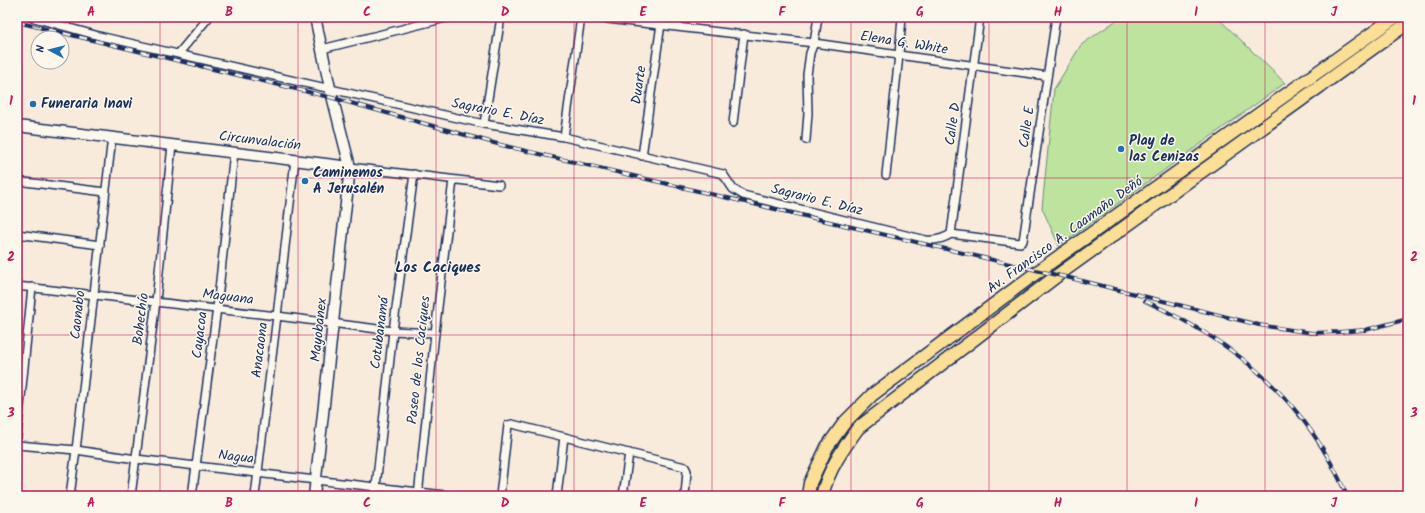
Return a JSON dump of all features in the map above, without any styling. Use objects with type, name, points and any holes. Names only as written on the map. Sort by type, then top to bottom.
[{"type":"main road","name":"Av. Francisco A. Caamaño Deñó","points":[[808,496],[810,483],[827,447],[845,422],[872,395],[1040,270],[1395,17]]},
{"type":"main road","name":"Av. Francisco A. Caamaño Deñó","points":[[822,496],[824,487],[839,454],[858,428],[868,419],[1058,275],[1408,23]]},
{"type":"street","name":"Sagrario E. Díaz","points":[[30,17],[99,36],[179,53],[484,124],[564,138],[724,174],[733,189],[743,195],[926,240],[935,241],[943,239],[951,234]]},
{"type":"street","points":[[179,53],[209,17]]},
{"type":"street","points":[[315,17],[330,88],[350,167]]},
{"type":"street","points":[[322,49],[450,17]]},
{"type":"street","points":[[484,124],[501,17]]},
{"type":"street","points":[[564,138],[581,17]]},
{"type":"street","name":"Elena G. White","points":[[590,17],[662,21],[744,34],[1047,76]]},
{"type":"street","points":[[806,140],[808,113],[807,75],[818,17]]},
{"type":"street","points":[[886,175],[902,17]]},
{"type":"street","name":"Calle D","points":[[951,234],[980,17]]},
{"type":"street","name":"Calle E","points":[[951,234],[1020,243],[1023,241],[1056,17]]},
{"type":"street","name":"Duarte","points":[[642,156],[662,21]]},
{"type":"street","points":[[733,123],[744,34]]},
{"type":"street","name":"Circunvalación","points":[[17,126],[499,185]]},
{"type":"street","name":"Caonabo","points":[[70,496],[112,138]]},
{"type":"street","name":"Bohechío","points":[[131,496],[156,302],[172,145]]},
{"type":"street","name":"Cayacoa","points":[[192,496],[217,308],[234,152]]},
{"type":"street","name":"Anacaona","points":[[255,496],[295,160]]},
{"type":"street","name":"Mayobanex","points":[[314,496],[350,167]]},
{"type":"street","name":"Cotubanamá","points":[[375,496],[393,331],[414,174]]},
{"type":"street","name":"Paseo de los Caciques","points":[[418,494],[453,180]]},
{"type":"street","points":[[17,181],[105,192]]},
{"type":"street","points":[[17,234],[100,245]]},
{"type":"street","name":"Maguana","points":[[17,286],[217,308],[393,331],[435,332]]},
{"type":"street","points":[[17,437],[32,288]]},
{"type":"street","points":[[500,496],[508,426],[512,424],[685,467],[687,471],[685,496]]},
{"type":"street","points":[[557,496],[564,437]]},
{"type":"street","name":"Nagua","points":[[17,445],[76,450],[136,459],[376,487],[418,494],[453,496]]},
{"type":"street","points":[[623,496],[629,453]]},
{"type":"green space","name":"Play de las Cenizas","points":[[1121,17],[1217,17],[1285,83],[1059,246],[1042,208],[1054,89],[1081,45]]},
{"type":"railway","points":[[17,22],[333,98],[501,145],[1087,282],[1259,325],[1312,333],[1339,332],[1365,330],[1408,319]]},
{"type":"railway","points":[[1145,301],[1210,336],[1239,356],[1266,379],[1290,404],[1312,431],[1331,462],[1347,496]]},
{"type":"place","name":"Funeraria Inavi","points":[[33,104]]},
{"type":"place","name":"Play de las Cenizas","points":[[1121,149]]},
{"type":"place","name":"Caminemos A Jerusalén","points":[[305,181]]},
{"type":"district","name":"Los Caciques","points":[[438,268]]}]
